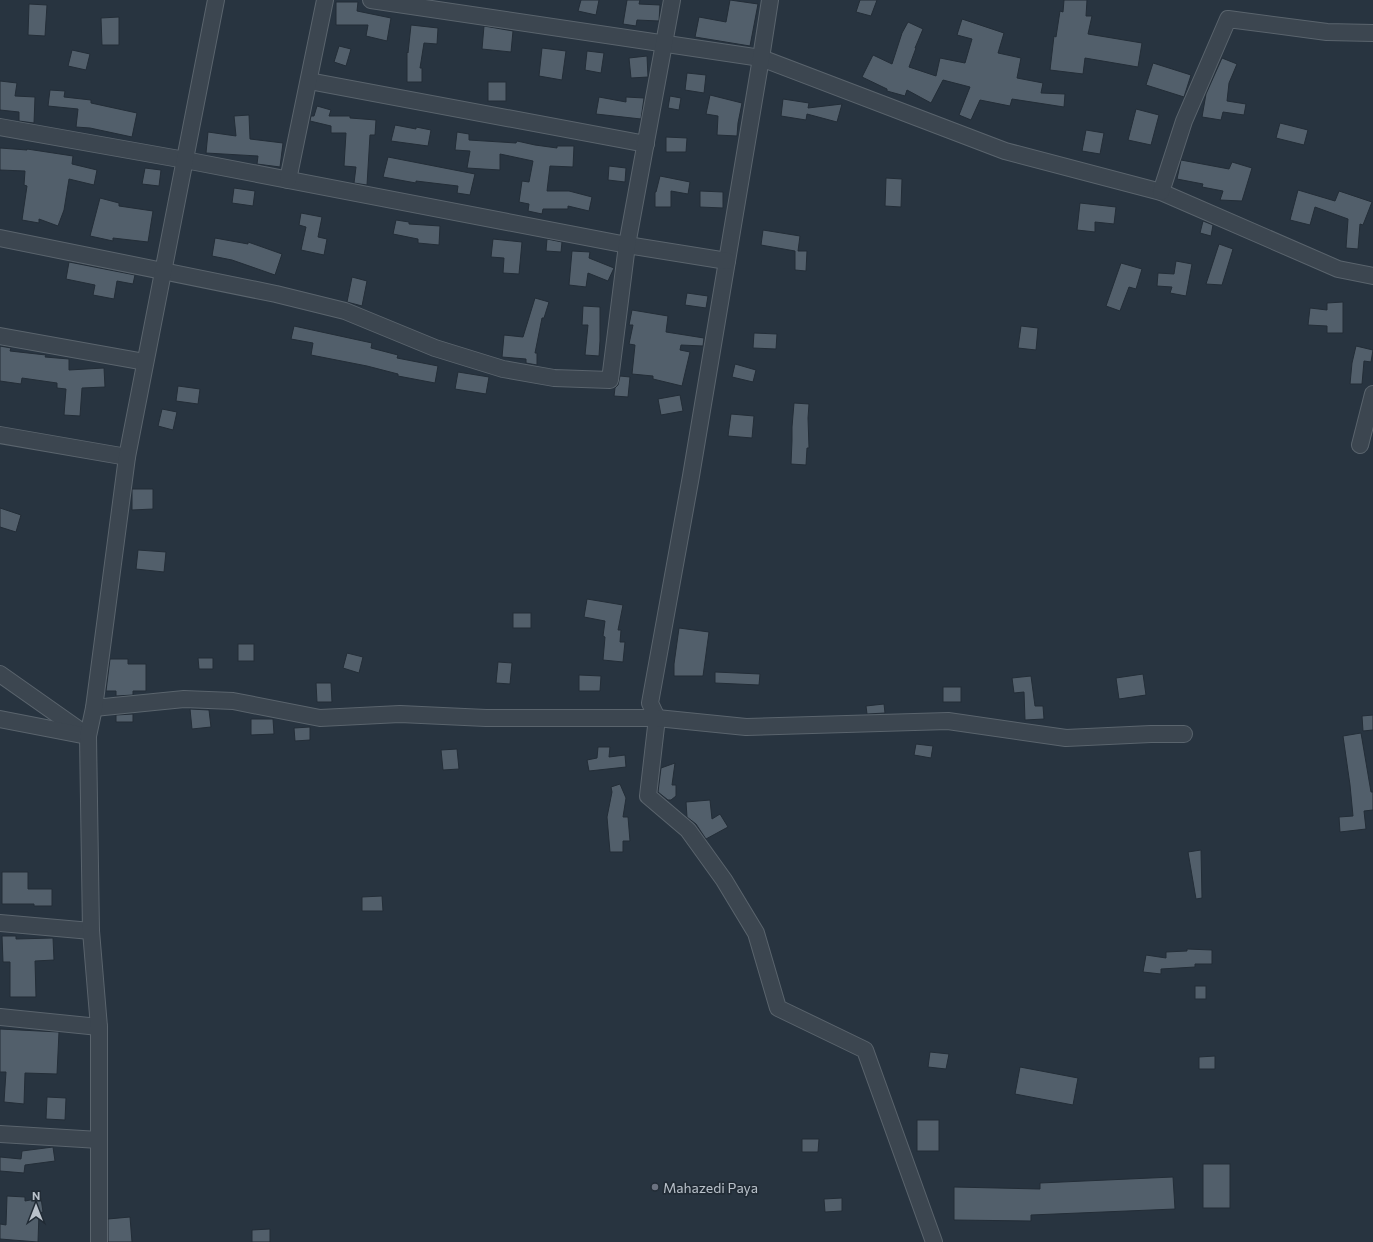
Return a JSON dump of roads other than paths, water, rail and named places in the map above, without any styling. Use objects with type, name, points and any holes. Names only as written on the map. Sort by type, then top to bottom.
[{"type":"street","points":[[99,1242],[99,1026],[91,931],[88,736],[94,708],[127,457],[216,0]]},
{"type":"street","points":[[288,180],[325,0]]},
{"type":"street","points":[[372,0],[761,58],[1004,151],[1161,192],[1338,269],[1373,276]]},
{"type":"street","points":[[0,238],[163,270],[276,294],[345,311],[435,348],[503,369],[554,378],[610,380],[627,245],[672,0]]},
{"type":"street","points":[[770,0],[691,476],[650,703],[657,718],[648,796],[688,830],[724,880],[756,933],[778,1008],[865,1050],[934,1242]]},
{"type":"street","points":[[1161,192],[1184,121],[1228,19],[1327,32],[1373,33]]},
{"type":"street","points":[[308,81],[646,144]]},
{"type":"street","points":[[0,127],[185,160],[627,245],[727,261]]},
{"type":"street","points":[[0,336],[145,362]]},
{"type":"street","points":[[1360,445],[1373,394]]},
{"type":"street","points":[[0,435],[127,457]]},
{"type":"street","points":[[0,674],[88,736]]},
{"type":"street","points":[[94,708],[184,699],[233,700],[320,718],[400,714],[486,718],[657,718],[746,727],[948,721],[1066,738],[1184,734]]},
{"type":"street","points":[[0,719],[88,736]]},
{"type":"street","points":[[0,923],[91,931]]},
{"type":"street","points":[[0,1017],[99,1026]]},
{"type":"street","points":[[0,1134],[99,1140]]},
{"type":"place","name":"Mahazedi Paya","points":[[655,1187]]}]
